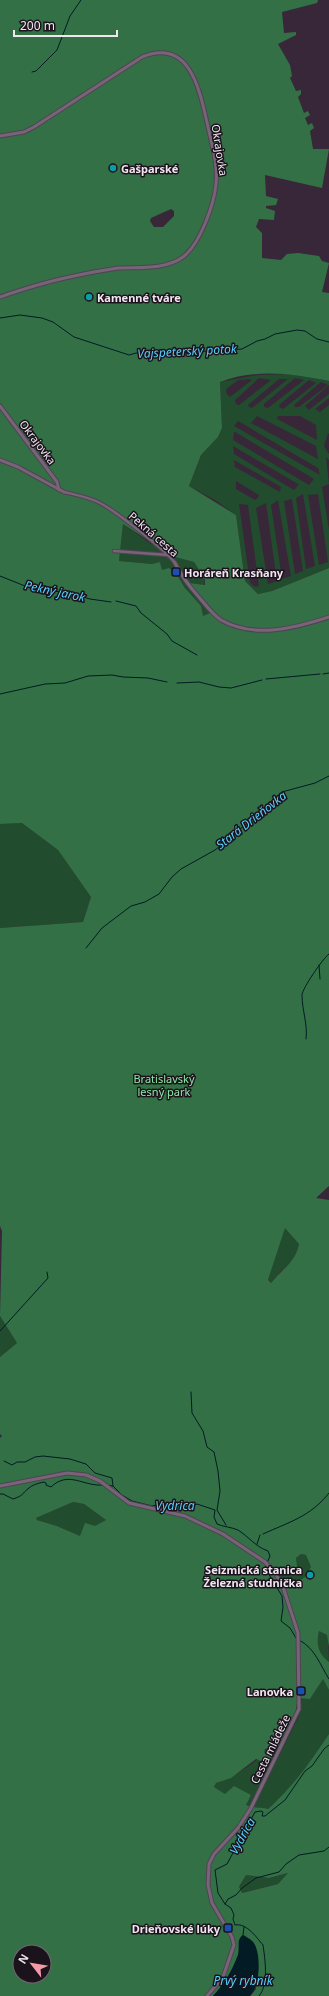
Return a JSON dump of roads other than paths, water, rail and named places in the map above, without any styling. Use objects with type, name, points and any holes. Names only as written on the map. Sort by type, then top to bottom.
[{"type":"street","name":"Okrajovka","points":[[0,136],[24,132],[34,127],[142,57],[150,54],[164,53],[183,62],[192,72],[199,88],[213,151],[216,183],[209,214],[201,231],[191,249],[180,259],[159,266],[110,269],[78,275],[46,282],[0,297]]},
{"type":"street","name":"Okrajovka","points":[[0,406],[57,482],[59,490]]},
{"type":"street","name":"Pekná cesta","points":[[0,460],[18,467],[59,490],[105,505],[168,555],[175,563],[187,583],[211,612],[226,622],[253,629],[272,630],[301,626],[329,617]]},
{"type":"street","points":[[114,551],[168,555]]},
{"type":"street","name":"Cesta mládeže","points":[[0,1486],[67,1473],[86,1475],[102,1483],[123,1500],[134,1505],[178,1514],[200,1522],[229,1537],[265,1562],[283,1586],[296,1623],[299,1640],[300,1697],[297,1716],[245,1818],[238,1828],[214,1854],[209,1864],[207,1876],[211,1899],[216,1912],[232,1937],[234,1945],[223,1977],[207,1996]]},
{"type":"water","name":"Prvý rybník","points":[[243,1935],[254,1943],[257,1950],[259,1964],[256,1986],[250,1996],[213,1996],[234,1966],[239,1952],[239,1941]]},
{"type":"waterway","points":[[32,72],[36,71],[57,50],[70,16],[81,0]]},
{"type":"waterway","name":"Vajspeterský potok","points":[[0,318],[20,315],[42,318],[53,322],[74,337],[129,355],[136,353],[158,354],[242,349],[275,334],[297,330],[305,331],[317,339],[329,342]]},
{"type":"waterway","name":"Pekný jarok","points":[[0,576],[30,588],[69,593],[90,599],[111,602]]},
{"type":"waterway","name":"Pekný jarok","points":[[116,601],[136,606],[141,613],[167,634],[172,641],[197,655]]},
{"type":"waterway","points":[[323,674],[329,673]]},
{"type":"waterway","points":[[266,679],[320,674]]},
{"type":"waterway","points":[[0,694],[45,684],[65,683],[88,676],[112,675],[148,678],[167,682]]},
{"type":"waterway","points":[[177,683],[199,682],[219,687],[231,688],[262,680]]},
{"type":"waterway","name":"Stará Drieňovka","points":[[86,948],[102,928],[131,906],[145,902],[159,894],[172,877],[181,869],[215,850],[282,792],[315,783],[329,776]]},
{"type":"waterway","points":[[306,1039],[302,995],[313,974],[329,954]]},
{"type":"waterway","points":[[319,965],[320,979]]},
{"type":"waterway","points":[[0,1331],[48,1278],[47,1272]]},
{"type":"waterway","points":[[191,1392],[192,1413],[203,1431],[207,1447],[214,1452],[220,1491],[217,1510],[226,1525]]},
{"type":"waterway","points":[[4,1461],[12,1465],[17,1462],[25,1462],[35,1457],[43,1456],[70,1459],[86,1464],[95,1473],[112,1478],[113,1486]]},
{"type":"waterway","name":"Vydrica","points":[[0,1494],[13,1499],[36,1484],[44,1482],[46,1485],[51,1487],[58,1482],[70,1479],[89,1484],[104,1485]]},
{"type":"waterway","name":"Vydrica","points":[[107,1485],[113,1486],[122,1495],[132,1501],[152,1506],[162,1504],[179,1505],[187,1508],[197,1504],[215,1510],[214,1517],[217,1524],[238,1530],[260,1547],[268,1551],[270,1556],[267,1563]]},
{"type":"waterway","points":[[263,1534],[299,1518],[314,1508],[329,1493]]},
{"type":"waterway","points":[[257,1544],[260,1535]]},
{"type":"waterway","name":"Vydrica","points":[[266,1566],[265,1568],[282,1596],[283,1607],[281,1621],[290,1628],[296,1638]]},
{"type":"waterway","name":"Vydrica","points":[[299,1640],[305,1643],[317,1657],[329,1679]]},
{"type":"waterway","name":"Vydrica","points":[[259,1996],[265,1979],[263,1945],[247,1928],[235,1925],[233,1919],[234,1915],[231,1908],[225,1904],[218,1893],[215,1870],[227,1864],[255,1812],[261,1811],[263,1812],[262,1816],[265,1816],[285,1800],[305,1771],[312,1766],[324,1749],[329,1745]]},
{"type":"waterway","points":[[225,1904],[228,1899],[236,1895],[242,1888],[256,1878],[279,1872],[286,1864],[299,1855],[324,1851],[329,1847]]},
{"type":"waterway","name":"Vydrica","points":[[243,1935],[244,1927]]},
{"type":"place","name":"Gašparské","points":[[113,168]]},
{"type":"place","name":"Kamenné tváre","points":[[89,297]]},
{"type":"place","name":"Horáreň Krasňany","points":[[176,572]]},
{"type":"place","name":"Seizmická stanica Železná studnička","points":[[310,1575]]},
{"type":"place","name":"Lanovka","points":[[301,1691]]},
{"type":"place","name":"Drieňovské lúky","points":[[228,1928]]},
{"type":"park label","name":"Bratislavský lesný park","points":[[164,1084]]}]
